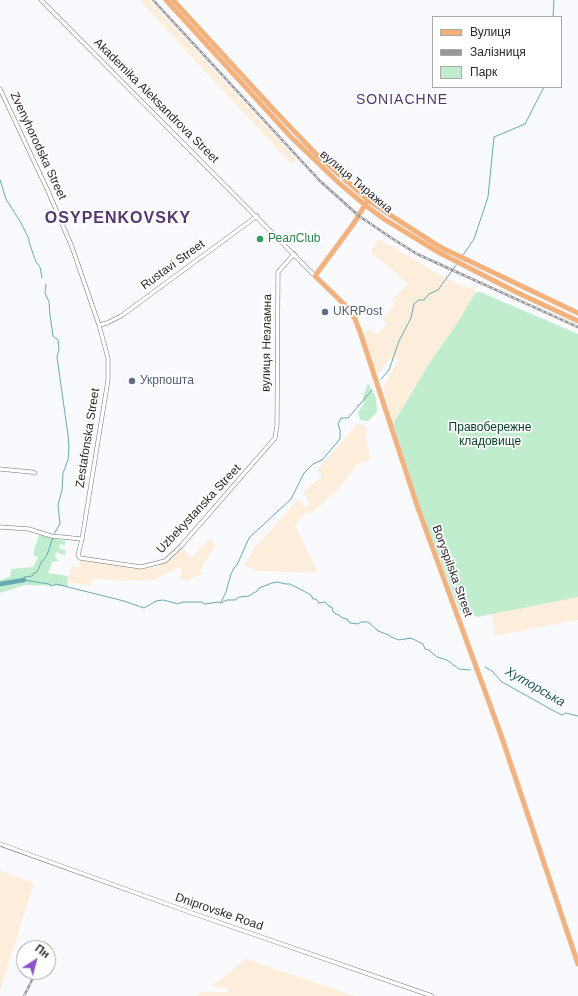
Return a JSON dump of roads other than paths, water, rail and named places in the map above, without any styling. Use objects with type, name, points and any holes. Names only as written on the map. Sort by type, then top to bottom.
[{"type":"main road","name":"вулиця Тиражна","points":[[166,0],[291,136],[339,183],[365,205],[384,219],[438,252],[578,321]]},
{"type":"main road","name":"вулиця Тиражна","points":[[173,0],[316,154],[368,200],[387,214],[440,247],[578,313]]},
{"type":"main road","points":[[315,276],[354,223],[368,200]]},
{"type":"main road","name":"Boryspilska Street","points":[[315,276],[346,306],[355,319],[360,332],[418,508],[501,735],[578,964]]},
{"type":"main road","points":[[538,302],[540,295]]},
{"type":"street","name":"Akademika Aleksandrova Street","points":[[41,0],[257,216]]},
{"type":"street","name":"Zvenyhorodska Street","points":[[0,89],[48,191],[72,247],[99,325]]},
{"type":"street","name":"Boryspilska Street","points":[[257,216],[315,276]]},
{"type":"street","name":"Rustavi Street","points":[[99,325],[121,316],[257,216]]},
{"type":"street","name":"вулиця Незламна","points":[[275,438],[277,425],[278,272],[294,254]]},
{"type":"street","name":"Zestafonska Street","points":[[78,555],[82,539],[108,380],[108,358],[99,325]]},
{"type":"street","name":"Uzbekystanska Street","points":[[78,555],[80,558],[85,560],[141,567],[165,561],[181,546],[275,438]]},
{"type":"street","points":[[0,469],[35,473]]},
{"type":"street","points":[[0,527],[29,529],[51,536],[82,539]]},
{"type":"street","name":"Dniprovske Road","points":[[0,844],[192,913],[432,996]]},
{"type":"waterway","points":[[553,16],[554,0]]},
{"type":"waterway","points":[[463,255],[474,239],[488,197],[494,137],[525,124],[543,88]]},
{"type":"waterway","points":[[0,180],[6,199],[29,239],[36,262],[40,267],[42,278]]},
{"type":"waterway","points":[[381,379],[389,370],[399,341],[411,318],[414,304],[419,300],[424,300],[429,294],[438,290],[457,264]]},
{"type":"waterway","points":[[46,284],[45,293],[49,302],[53,336],[58,340],[59,350],[57,357],[69,447],[68,460],[63,473],[62,490],[58,505],[60,524],[54,534]]},
{"type":"waterway","points":[[221,602],[226,592],[231,574],[237,565],[249,538],[291,499],[304,473],[313,464],[322,460],[340,439],[338,424],[341,418],[348,418],[372,390]]},
{"type":"waterway","points":[[22,580],[24,577],[32,576],[37,572],[47,555],[53,537]]},
{"type":"waterway","name":"Хуторська","points":[[24,580],[49,584],[52,586],[56,584],[124,601],[144,608],[156,601],[163,600],[176,604],[184,602],[202,602],[205,604],[221,603],[227,600],[235,600],[239,597],[249,596],[259,588],[272,583],[277,582],[290,584],[311,595],[313,599],[316,599],[319,603],[325,602],[332,607],[333,612],[342,618],[347,619],[350,623],[358,624],[361,622],[368,622],[378,631],[399,640],[411,638],[423,644],[425,649],[429,650],[437,657],[447,660],[459,669],[470,670]]},
{"type":"waterway","points":[[0,584],[24,580]]},
{"type":"waterway","name":"Хуторська","points":[[485,667],[492,671],[502,682],[554,711],[562,715],[566,713],[578,716]]},
{"type":"railway","points":[[153,0],[320,181],[359,216],[417,254],[578,327]]},
{"type":"railway","points":[[24,996],[32,980]]},
{"type":"place","name":"РеалClub","points":[[260,239]]},
{"type":"place","name":"UKRPost","points":[[325,312]]},
{"type":"place","name":"Укрпошта","points":[[132,381]]},
{"type":"district","name":"SONIACHNE","points":[[402,100]]},
{"type":"district","name":"OSYPENKOVSKY","points":[[118,219]]},
{"type":"park label","name":"Правобережне кладовище","points":[[490,435]]}]
